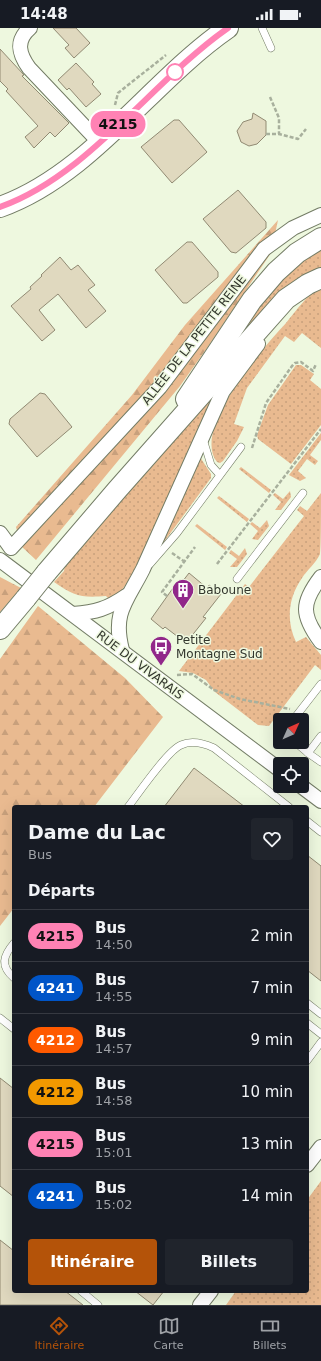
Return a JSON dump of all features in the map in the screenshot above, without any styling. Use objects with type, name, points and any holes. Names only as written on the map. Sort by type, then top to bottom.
[{"type":"main road","points":[[0,207],[37,189],[68,169],[191,58],[228,28]]},
{"type":"main road","points":[[152,451],[252,300],[276,272],[297,253],[321,238]]},
{"type":"main road","points":[[0,629],[46,573],[286,299],[308,284],[321,278]]},
{"type":"street","points":[[30,28],[24,33],[19,45],[21,57],[29,68],[99,142]]},
{"type":"street","name":"ALLÉE DE LA PETITE REINE","points":[[0,533],[11,548],[160,387],[264,249],[293,228],[321,215]]},
{"type":"street","points":[[122,650],[118,633],[120,615],[126,596],[143,569],[223,391],[268,332],[286,299]]},
{"type":"street","name":"RUE DU VIVARAIS","points":[[0,560],[273,765]]},
{"type":"street","points":[[321,577],[312,588],[306,603],[306,617],[312,630],[321,642]]},
{"type":"street","points":[[73,614],[91,613],[110,607],[126,596]]},
{"type":"street","points":[[309,792],[321,801]]},
{"type":"street","points":[[309,1162],[321,1147]]},
{"type":"street","points":[[200,1305],[209,1293]]},
{"type":"lane","points":[[262,28],[271,48]]},
{"type":"lane","points":[[203,437],[211,465],[219,474]]},
{"type":"lane","points":[[143,569],[152,563],[177,533],[241,446]]},
{"type":"lane","points":[[237,578],[302,493]]},
{"type":"lane","points":[[299,712],[321,684]]},
{"type":"lane","points":[[308,753],[321,736]]},
{"type":"lane","points":[[130,805],[171,753],[179,745],[190,742],[202,743],[214,748],[286,805]]},
{"type":"lane","points":[[303,749],[321,762]]},
{"type":"lane","points":[[309,823],[321,832]]},
{"type":"lane","points":[[12,945],[6,952],[4,962],[6,972],[12,976]]},
{"type":"lane","points":[[309,1005],[321,1014]]},
{"type":"lane","points":[[0,1018],[12,1027]]},
{"type":"lane","points":[[309,1025],[321,1034]]},
{"type":"lane","points":[[309,1058],[321,1042]]},
{"type":"lane","points":[[83,1293],[98,1305]]},
{"type":"path","points":[[114,108],[118,93],[149,67],[171,52]]},
{"type":"path","points":[[270,97],[279,118],[279,134]]},
{"type":"path","points":[[266,134],[279,134],[298,139],[306,129]]},
{"type":"path","points":[[217,564],[321,429]]},
{"type":"path","points":[[167,596],[162,592],[195,547]]},
{"type":"path","points":[[172,552],[185,562]]},
{"type":"path","points":[[172,675],[192,674],[214,690],[240,700],[280,706],[299,712]]},
{"type":"green space","points":[[278,220],[271,253],[180,386],[36,560],[21,546],[16,527],[132,395],[185,325]]},
{"type":"green space","points":[[321,246],[321,270],[253,327],[248,326],[246,321],[283,275]]},
{"type":"green space","points":[[321,285],[321,348],[302,333],[294,342],[285,336],[247,388],[234,424],[244,427],[237,441],[223,461],[220,463],[217,462],[212,448],[214,430],[222,410],[234,389],[262,350],[302,303]]},
{"type":"green space","points":[[296,365],[301,365],[314,374],[310,380],[321,389],[321,425],[291,464],[258,439],[257,435],[268,405]]},
{"type":"green space","points":[[217,386],[221,389],[134,573],[119,594],[111,601],[106,596],[90,597],[78,595],[54,582],[64,571],[65,565]]},
{"type":"green space","points":[[321,433],[321,440],[310,455],[318,461],[315,465],[307,459],[298,471],[306,478],[300,481],[289,475]]},
{"type":"green space","points":[[200,457],[211,474],[211,478],[158,550]]},
{"type":"green space","points":[[241,467],[271,490],[269,493],[239,469]]},
{"type":"green space","points":[[290,491],[291,497],[281,510],[275,510],[281,502],[273,495],[275,493],[283,499]]},
{"type":"green space","points":[[321,493],[320,554],[297,586],[291,602],[290,618],[296,642],[306,637],[321,655],[321,670],[315,665],[279,713],[273,713],[273,721],[269,726],[258,725],[215,692],[206,680],[193,673],[179,671],[245,584],[249,587],[304,516],[297,510],[300,506],[307,511]]},
{"type":"green space","points":[[219,496],[249,519],[247,522],[217,498]]},
{"type":"green space","points":[[267,520],[269,526],[258,540],[252,539],[258,531],[250,524],[252,522],[260,528]]},
{"type":"green space","points":[[197,524],[227,547],[225,550],[195,526]]},
{"type":"green space","points":[[245,548],[247,554],[237,567],[230,567],[237,559],[229,553],[231,550],[239,556]]},
{"type":"green space","points":[[0,577],[21,588],[0,612]]},
{"type":"green space","points":[[38,606],[125,678],[163,717],[96,805],[12,805],[12,911],[0,926],[0,659]]},
{"type":"green space","points":[[321,1181],[321,1305],[226,1305],[235,1293],[309,1293],[309,1197]]},
{"type":"building","points":[[53,28],[76,28],[90,43],[74,58],[65,48],[69,45]]},
{"type":"building","points":[[0,49],[24,75],[22,76],[69,123],[55,137],[50,132],[34,148],[25,137],[38,126],[6,91],[8,89],[0,81]]},
{"type":"building","points":[[76,63],[94,82],[92,84],[101,94],[86,107],[69,88],[67,90],[58,80]]},
{"type":"building","points":[[253,113],[266,121],[266,135],[257,144],[249,146],[241,142],[237,131],[243,122],[252,119]]},
{"type":"building","points":[[174,120],[179,120],[207,152],[172,183],[141,147]]},
{"type":"building","points":[[238,190],[266,222],[266,228],[236,253],[231,252],[203,219]]},
{"type":"building","points":[[187,242],[192,242],[218,272],[218,277],[187,303],[183,303],[155,270]]},
{"type":"building","points":[[60,257],[71,270],[78,265],[95,285],[88,290],[106,311],[86,328],[58,294],[39,310],[55,330],[42,341],[11,306],[31,289],[30,287]]},
{"type":"building","points":[[40,393],[45,394],[72,427],[37,457],[9,424],[10,419]]},
{"type":"building","name":"Baboune","points":[[189,573],[207,588],[209,585],[221,594],[203,617],[206,618],[186,643],[165,627],[163,629],[151,619],[173,588],[176,590]]},
{"type":"building","points":[[194,768],[242,805],[166,805]]},
{"type":"building","points":[[309,857],[321,866],[321,981],[309,972]]},
{"type":"building","points":[[0,1078],[12,1087],[12,1195],[0,1186]]},
{"type":"building","points":[[0,1240],[12,1249],[12,1293],[68,1293],[83,1305],[0,1305]]},
{"type":"building","points":[[138,1293],[162,1293],[153,1305]]},
{"type":"bus line","name":"4215","points":[[0,207],[37,189],[68,169],[191,58],[228,28]]},
{"type":"place","name":"Baboune","points":[[183,610]]},
{"type":"place","name":"Petite Montagne Sud","points":[[161,666]]}]
